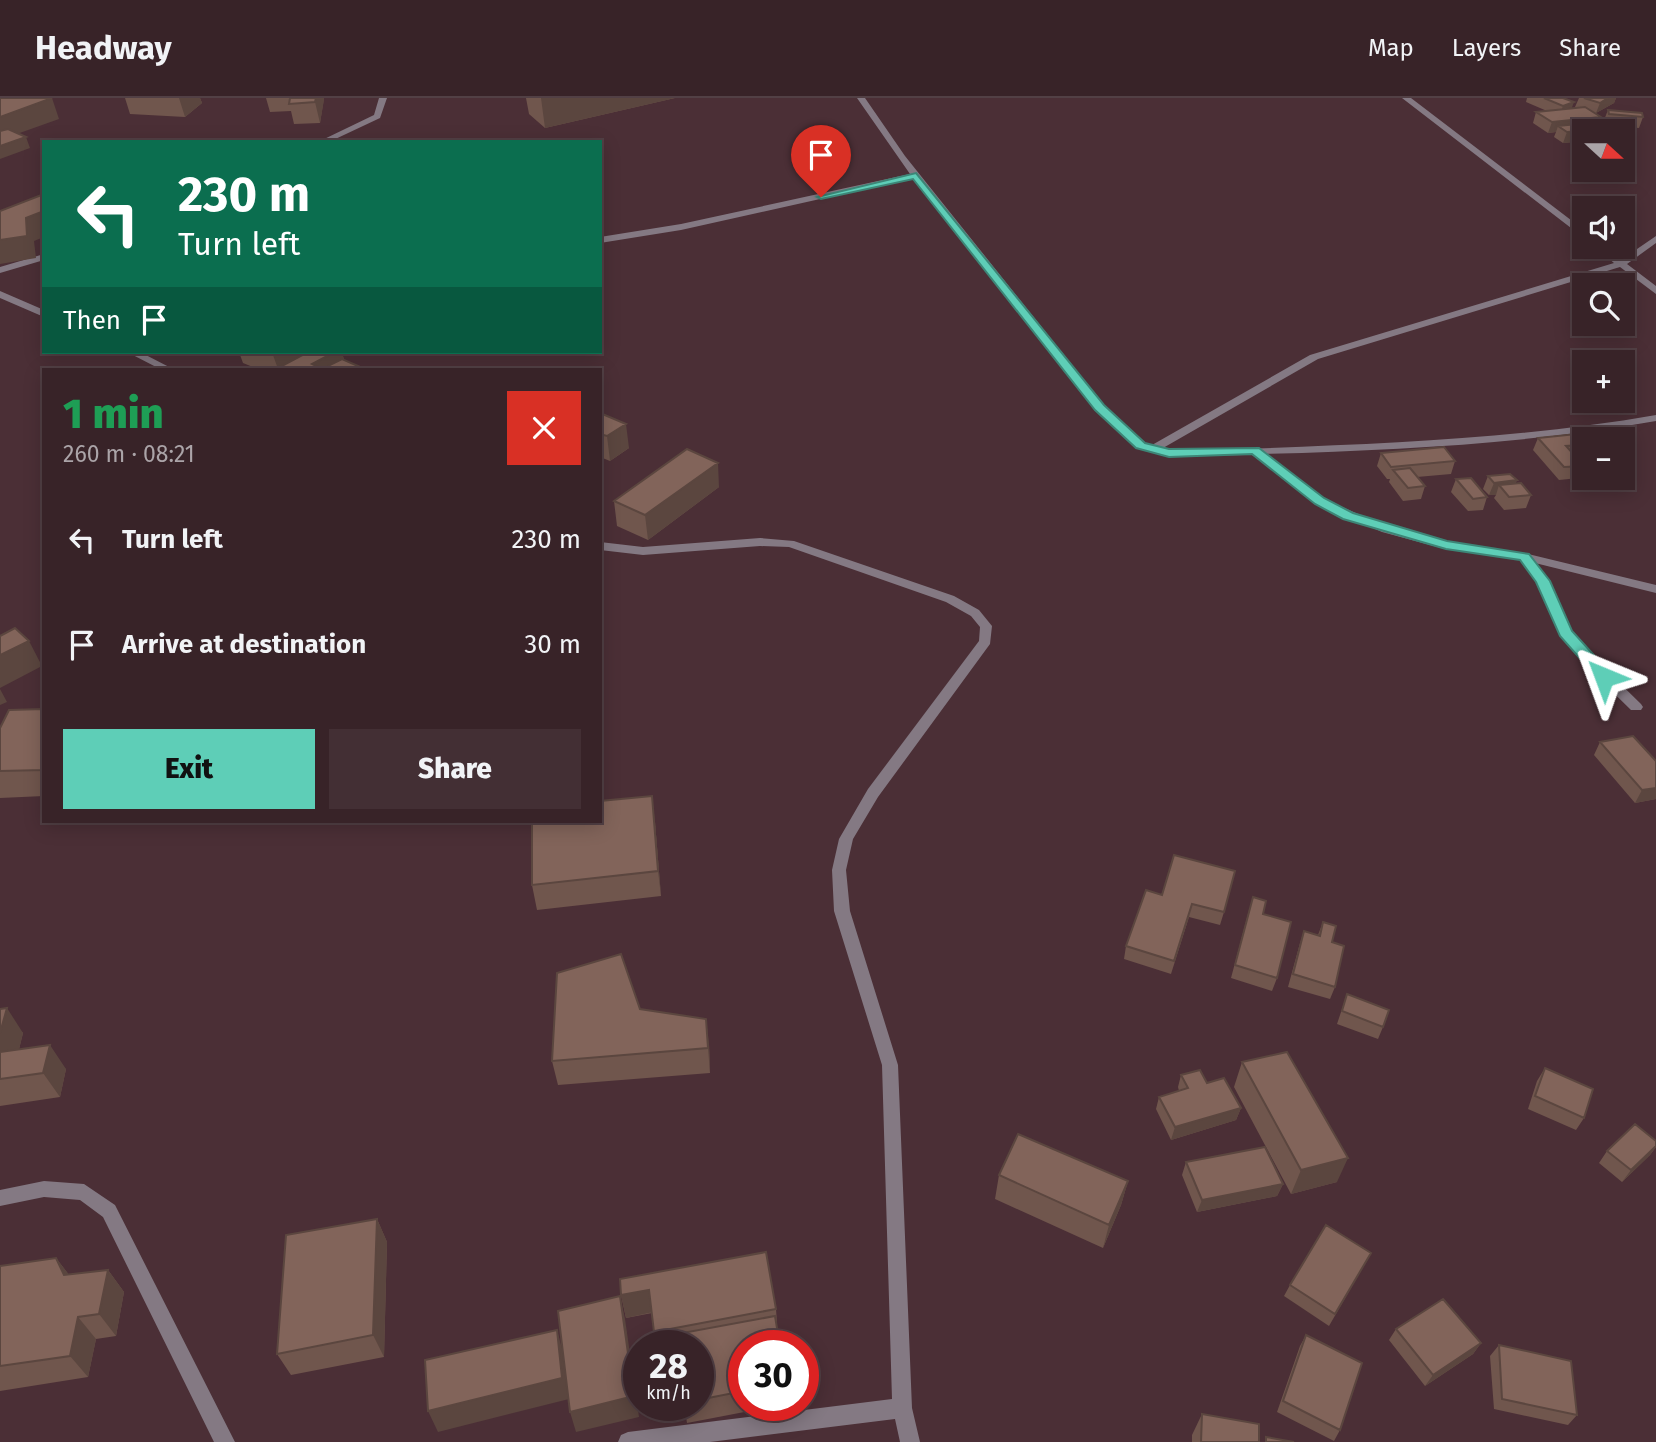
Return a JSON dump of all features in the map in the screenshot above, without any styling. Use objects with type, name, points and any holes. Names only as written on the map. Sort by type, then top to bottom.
[{"type":"street","points":[[326,140],[377,116],[383,98]]},
{"type":"street","points":[[861,98],[916,176],[1100,407],[1128,436],[1152,450],[1187,454],[1469,441],[1595,429],[1656,418]]},
{"type":"street","points":[[1406,98],[1572,226]]},
{"type":"street","points":[[602,240],[681,227],[916,176]]},
{"type":"street","points":[[1152,450],[1314,357],[1622,264],[1656,239]]},
{"type":"street","points":[[0,270],[42,258]]},
{"type":"street","points":[[1615,259],[1656,291]]},
{"type":"street","points":[[0,294],[42,313]]},
{"type":"street","points":[[136,354],[166,368]]},
{"type":"street","points":[[1254,451],[1320,501],[1348,516],[1446,545],[1524,557],[1656,589]]},
{"type":"street","points":[[602,546],[643,551],[760,542],[790,544],[950,599],[975,613],[986,626],[985,640],[873,793],[846,839],[839,870],[842,911],[890,1065],[902,1408],[910,1442]]},
{"type":"street","points":[[1524,557],[1543,581],[1566,633],[1589,662],[1636,707]]},
{"type":"street","points":[[0,1198],[44,1189],[84,1192],[109,1211],[225,1442]]},
{"type":"street","points":[[628,1442],[902,1408]]},
{"type":"building","points":[[0,98],[52,98],[0,117]]},
{"type":"building","points":[[290,98],[316,98],[315,102],[289,104]]},
{"type":"building","points":[[1544,98],[1563,98],[1574,102],[1563,106]]},
{"type":"building","points":[[1584,98],[1608,98],[1600,103]]},
{"type":"building","points":[[1585,107],[1601,117],[1552,122],[1536,112]]},
{"type":"building","points":[[1608,110],[1642,113],[1643,117],[1609,114]]},
{"type":"building","points":[[1572,125],[1572,132],[1567,132],[1558,126]]},
{"type":"building","points":[[8,129],[26,137],[0,146],[0,131]]},
{"type":"building","points":[[42,195],[42,212],[26,218],[27,236],[0,240],[0,211]]},
{"type":"building","points":[[304,354],[331,354],[312,364],[320,368],[278,368]]},
{"type":"building","points":[[342,359],[358,366],[355,368],[324,368]]},
{"type":"building","points":[[602,414],[626,424],[607,436],[602,435]]},
{"type":"building","points":[[1572,434],[1572,446],[1566,446],[1572,453],[1572,467],[1564,467],[1538,438]]},
{"type":"building","points":[[1444,447],[1455,461],[1391,467],[1381,453]]},
{"type":"building","points":[[687,449],[718,463],[645,515],[614,501]]},
{"type":"building","points":[[1410,468],[1425,486],[1408,488],[1393,470]]},
{"type":"building","points":[[1510,474],[1517,480],[1494,483],[1488,476]]},
{"type":"building","points":[[1471,478],[1487,497],[1473,499],[1456,479]]},
{"type":"building","points":[[1521,483],[1531,495],[1509,497],[1499,485]]},
{"type":"building","points":[[15,628],[29,641],[0,655],[0,636]]},
{"type":"building","points":[[42,709],[42,770],[0,771],[0,728],[9,710]]},
{"type":"building","points":[[1633,736],[1656,761],[1656,788],[1642,790],[1600,742]]},
{"type":"building","points":[[652,796],[658,871],[532,885],[532,823],[602,823],[602,801]]},
{"type":"building","points":[[1174,855],[1235,871],[1224,912],[1192,904],[1174,961],[1126,946],[1146,890],[1162,895]]},
{"type":"building","points":[[1253,897],[1266,901],[1263,914],[1291,922],[1277,978],[1235,965]]},
{"type":"building","points":[[1323,922],[1336,926],[1332,942],[1344,946],[1335,987],[1293,974],[1304,931],[1320,936]]},
{"type":"building","points":[[621,954],[640,1009],[706,1019],[708,1048],[552,1061],[557,973]]},
{"type":"building","points":[[1347,994],[1389,1010],[1383,1027],[1342,1011]]},
{"type":"building","points":[[7,1008],[0,1033],[0,1009]]},
{"type":"building","points":[[50,1045],[43,1073],[0,1079],[0,1052]]},
{"type":"building","points":[[1287,1052],[1348,1158],[1301,1170],[1242,1062]]},
{"type":"building","points":[[1545,1068],[1593,1089],[1584,1118],[1535,1096]]},
{"type":"building","points":[[1200,1070],[1207,1083],[1224,1078],[1241,1108],[1175,1127],[1159,1097],[1188,1088],[1181,1075]]},
{"type":"building","points":[[1635,1124],[1656,1141],[1656,1146],[1631,1170],[1607,1151]]},
{"type":"building","points":[[1018,1134],[1128,1181],[1109,1225],[999,1175]]},
{"type":"building","points":[[1265,1147],[1283,1184],[1202,1200],[1186,1162]]},
{"type":"building","points":[[377,1219],[373,1335],[277,1354],[286,1235]]},
{"type":"building","points":[[1326,1225],[1371,1253],[1335,1314],[1290,1285]]},
{"type":"building","points":[[766,1252],[776,1309],[654,1330],[649,1290],[621,1295],[620,1279]]},
{"type":"building","points":[[56,1258],[64,1275],[108,1270],[99,1314],[78,1317],[70,1356],[0,1366],[0,1266]]},
{"type":"building","points":[[620,1296],[625,1330],[623,1399],[570,1412],[558,1311]]},
{"type":"building","points":[[1443,1299],[1481,1343],[1433,1375],[1396,1329]]},
{"type":"building","points":[[775,1316],[777,1330],[728,1330],[728,1394],[714,1397],[714,1330],[699,1330]]},
{"type":"building","points":[[557,1330],[562,1378],[428,1411],[425,1360]]},
{"type":"building","points":[[1306,1335],[1362,1363],[1340,1430],[1283,1401]]},
{"type":"building","points":[[1499,1345],[1571,1361],[1577,1415],[1502,1399]]},
{"type":"building","points":[[1202,1414],[1259,1424],[1259,1442],[1201,1442]]},
{"type":"building","points":[[1266,1437],[1294,1442],[1266,1442]]},
{"type":"route","points":[[821,197],[916,176],[1100,407],[1141,446],[1187,454],[1254,451],[1320,501],[1348,516],[1386,530],[1446,545],[1524,557],[1547,588],[1555,614],[1566,633],[1604,677]]}]
